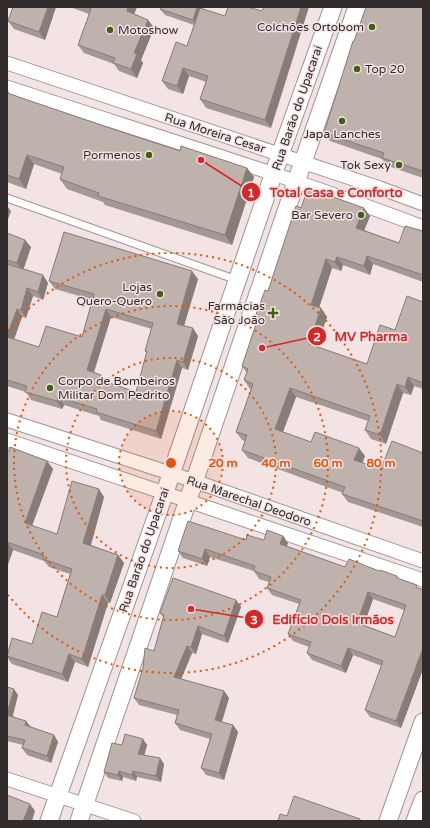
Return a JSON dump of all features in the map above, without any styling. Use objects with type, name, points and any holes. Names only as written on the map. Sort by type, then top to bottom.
[{"type":"street","name":"Rua Barão do Upacarai","points":[[49,821],[165,492],[280,155],[333,7]]},
{"type":"street","name":"Rua Barão do Upacarai","points":[[79,821],[357,7]]},
{"type":"street","name":"Rua Moreira Cesar","points":[[7,63],[380,188],[423,204]]},
{"type":"street","name":"Rua Moreira Cesar","points":[[7,87],[274,174],[423,227]]},
{"type":"street","points":[[121,125],[128,104]]},
{"type":"street","points":[[374,209],[380,188]]},
{"type":"street","name":"Rua Marechal Deodoro","points":[[7,420],[194,481],[423,561]]},
{"type":"street","points":[[24,445],[30,427]]},
{"type":"street","name":"Rua Marechal Deodoro","points":[[7,440],[423,580]]},
{"type":"street","points":[[330,548],[335,530]]},
{"type":"street","points":[[118,625],[143,634]]},
{"type":"street","points":[[388,821],[422,729]]},
{"type":"street","points":[[7,779],[134,821]]},
{"type":"street","points":[[415,821],[423,800]]},
{"type":"lane","points":[[7,198],[237,280]]},
{"type":"building","points":[[13,7],[48,7],[39,32],[8,21]]},
{"type":"building","points":[[87,7],[128,7],[127,11],[148,20],[134,53],[137,54],[131,69],[113,63],[115,58],[78,45],[91,9]]},
{"type":"building","points":[[161,7],[197,7],[193,20],[160,9]]},
{"type":"building","points":[[228,7],[248,7],[262,11],[264,7],[301,7],[265,120],[200,99],[208,76],[183,68],[177,86],[162,81],[176,42],[187,46],[200,8],[225,16]]},
{"type":"building","points":[[366,7],[423,7],[423,171],[382,158],[384,153],[324,133],[353,41]]},
{"type":"building","points":[[7,93],[180,151],[181,146],[247,168],[225,235],[98,196],[99,193],[60,179],[64,167],[27,155],[19,179],[7,175]]},
{"type":"building","points":[[308,188],[364,208],[356,228],[399,243],[405,226],[423,231],[423,275],[367,256],[364,266],[337,257],[335,262],[326,259],[311,305],[321,308],[309,344],[367,364],[380,325],[395,330],[407,296],[423,302],[423,383],[408,377],[405,387],[397,384],[380,435],[365,430],[370,416],[290,388],[275,429],[311,442],[315,432],[359,448],[354,460],[381,469],[392,441],[423,453],[423,521],[342,494],[345,487],[242,450],[247,435],[236,432],[253,384],[244,380],[248,369],[242,366],[257,321],[254,320],[265,290],[268,291],[296,206],[301,208]]},
{"type":"building","points":[[64,232],[192,271],[177,324],[193,328],[183,362],[177,360],[156,431],[96,412],[97,409],[58,397],[57,401],[25,392],[27,386],[7,380],[7,337],[39,347],[46,326],[82,337],[94,294],[49,281]],"holes":[[[106,309],[153,323],[136,392],[100,380],[101,375],[87,370]]]},
{"type":"building","points":[[7,233],[25,240],[17,263],[7,260]]},
{"type":"building","points":[[7,264],[43,275],[38,292],[27,288],[21,310],[17,309],[7,336]]},
{"type":"building","points":[[10,447],[47,461],[25,523],[57,534],[72,481],[99,489],[83,543],[118,555],[105,595],[102,595],[82,659],[69,654],[62,674],[7,656],[12,638],[32,644],[42,612],[57,617],[72,569],[43,559],[44,555],[7,542],[7,451],[9,451]]},
{"type":"building","points":[[188,521],[246,540],[247,535],[264,540],[267,530],[283,536],[280,544],[345,567],[349,559],[379,571],[380,570],[397,576],[397,578],[417,585],[416,587],[423,590],[423,648],[396,721],[365,710],[383,661],[348,648],[341,666],[307,653],[311,642],[288,634],[301,600],[267,588],[271,577],[254,571],[255,566],[205,549],[202,559],[178,551]],"holes":[[[368,592],[406,605],[395,637],[357,623]]]},
{"type":"building","points":[[173,578],[236,600],[224,636],[198,626],[191,647],[187,646],[174,677],[224,691],[215,720],[233,725],[219,773],[201,768],[212,734],[175,723],[179,710],[134,698],[143,668],[145,648],[154,651],[164,615],[160,613]]},
{"type":"building","points":[[7,687],[14,689],[7,714]]},
{"type":"building","points":[[7,715],[26,721],[25,725],[54,735],[47,756],[22,748],[25,740],[7,736]]},
{"type":"building","points":[[125,734],[143,739],[138,754],[160,758],[156,776],[133,771],[132,775],[119,771],[118,775],[104,772],[112,743],[122,745]]},
{"type":"building","points":[[7,795],[30,804],[23,821],[7,821]]},
{"type":"building","points":[[294,796],[360,819],[360,821],[278,821],[280,814],[287,816]]},
{"type":"place","name":"Colchões Ortobom","points":[[372,27]]},
{"type":"place","name":"Motoshow","points":[[110,30]]},
{"type":"place","name":"Top 20","points":[[357,69]]},
{"type":"place","name":"Japa Lanches","points":[[342,121]]},
{"type":"place","name":"Pormenos","points":[[149,155]]},
{"type":"place","name":"Total Casa e Conforto","points":[[201,160]]},
{"type":"place","name":"Tok Sexy","points":[[399,165]]},
{"type":"place","name":"Bar Severo","points":[[361,215]]},
{"type":"place","name":"Lojas Quero-Quero","points":[[160,294]]},
{"type":"place","name":"Farmácias São João","points":[[273,313]]},
{"type":"place","name":"MV Pharma","points":[[262,348]]},
{"type":"place","name":"Corpo de Bombeiros Militar Dom Pedrito","points":[[50,388]]},
{"type":"place","name":"Edifício Dois Irmãos","points":[[191,609]]}]
